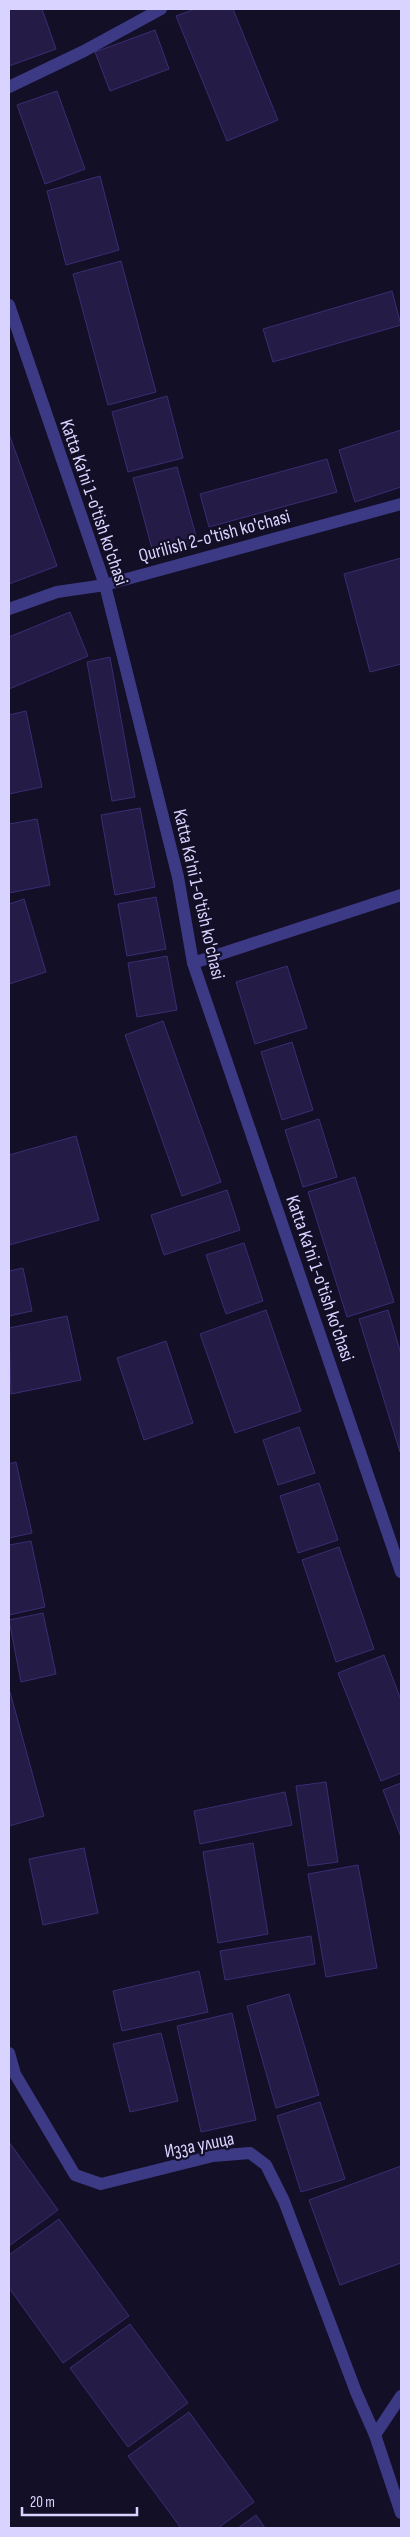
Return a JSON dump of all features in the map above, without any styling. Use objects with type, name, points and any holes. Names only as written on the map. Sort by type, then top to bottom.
[{"type":"street","points":[[9,87],[84,51],[160,9]]},
{"type":"street","name":"Katta Ka'ni 1-o'tish ko'chasi","points":[[9,305],[104,584],[178,877],[193,963],[401,1572]]},
{"type":"street","name":"Qurilish 2-o'tish ko'chasi","points":[[9,609],[57,592],[104,584],[401,504]]},
{"type":"street","points":[[193,963],[401,895]]},
{"type":"street","name":"Изза улица","points":[[9,2053],[15,2074],[75,2175],[101,2184],[214,2156],[250,2153],[266,2165],[284,2201],[356,2392],[376,2435],[401,2513]]},
{"type":"street","points":[[376,2435],[401,2396]]},
{"type":"building","points":[[9,9],[42,9],[56,49],[9,66]]},
{"type":"building","points":[[195,9],[233,9],[278,120],[227,141],[176,16]]},
{"type":"building","points":[[155,30],[169,69],[110,91],[95,52]]},
{"type":"building","points":[[57,91],[85,169],[45,184],[17,105]]},
{"type":"building","points":[[100,176],[119,250],[66,265],[47,191]]},
{"type":"building","points":[[121,261],[156,392],[108,405],[73,274]]},
{"type":"building","points":[[392,291],[401,325],[273,362],[263,329]]},
{"type":"building","points":[[167,396],[183,458],[128,472],[112,412]]},
{"type":"building","points":[[401,430],[401,487],[355,502],[339,450]]},
{"type":"building","points":[[9,434],[57,566],[9,584]]},
{"type":"building","points":[[327,459],[337,492],[209,527],[200,494]]},
{"type":"building","points":[[177,467],[198,543],[154,556],[133,478]]},
{"type":"building","points":[[401,558],[401,664],[370,672],[344,574]]},
{"type":"building","points":[[70,612],[88,656],[9,689],[9,637]]},
{"type":"building","points":[[110,657],[135,797],[112,801],[87,662]]},
{"type":"building","points":[[26,711],[42,787],[9,794],[9,715]]},
{"type":"building","points":[[140,808],[155,887],[115,895],[101,815]]},
{"type":"building","points":[[37,819],[50,885],[9,893],[9,824]]},
{"type":"building","points":[[156,897],[166,949],[127,956],[118,904]]},
{"type":"building","points":[[24,899],[46,972],[9,984],[9,904]]},
{"type":"building","points":[[167,956],[177,1010],[137,1017],[128,963]]},
{"type":"building","points":[[287,966],[307,1028],[255,1044],[236,982]]},
{"type":"building","points":[[163,1021],[221,1182],[182,1196],[125,1035]]},
{"type":"building","points":[[292,1042],[313,1110],[282,1120],[261,1052]]},
{"type":"building","points":[[319,1119],[337,1177],[303,1187],[285,1130]]},
{"type":"building","points":[[76,1136],[99,1220],[9,1245],[9,1155]]},
{"type":"building","points":[[355,1177],[394,1302],[347,1317],[308,1192]]},
{"type":"building","points":[[227,1190],[240,1230],[164,1255],[151,1215]]},
{"type":"building","points":[[244,1243],[263,1301],[226,1314],[206,1255]]},
{"type":"building","points":[[23,1268],[32,1311],[9,1316],[9,1271]]},
{"type":"building","points":[[266,1310],[301,1411],[235,1433],[200,1334]]},
{"type":"building","points":[[388,1310],[401,1354],[400,1452],[359,1319]]},
{"type":"building","points":[[67,1316],[81,1380],[11,1394],[9,1328]]},
{"type":"building","points":[[166,1341],[193,1423],[144,1440],[117,1358]]},
{"type":"building","points":[[299,1427],[315,1473],[278,1485],[263,1440]]},
{"type":"building","points":[[16,1462],[32,1533],[9,1538],[9,1464]]},
{"type":"building","points":[[319,1483],[338,1540],[298,1553],[280,1496]]},
{"type":"building","points":[[31,1541],[45,1607],[9,1615],[9,1545]]},
{"type":"building","points":[[339,1547],[374,1649],[336,1662],[302,1560]]},
{"type":"building","points":[[43,1613],[56,1674],[21,1682],[9,1620]]},
{"type":"building","points":[[384,1655],[401,1700],[401,1773],[381,1781],[338,1673]]},
{"type":"building","points":[[9,1693],[44,1816],[9,1826]]},
{"type":"building","points":[[326,1782],[338,1862],[308,1866],[296,1786]]},
{"type":"building","points":[[401,1783],[401,1837],[383,1790]]},
{"type":"building","points":[[285,1792],[292,1825],[200,1844],[194,1811]]},
{"type":"building","points":[[253,1843],[268,1934],[218,1943],[203,1852]]},
{"type":"building","points":[[84,1848],[98,1913],[43,1925],[29,1859]]},
{"type":"building","points":[[358,1865],[377,1968],[326,1977],[308,1874]]},
{"type":"building","points":[[311,1936],[315,1964],[225,1980],[220,1951]]},
{"type":"building","points":[[199,1971],[208,2012],[122,2031],[113,1991]]},
{"type":"building","points":[[289,1994],[319,2095],[276,2108],[247,2006]]},
{"type":"building","points":[[232,2013],[256,2120],[201,2132],[177,2026]]},
{"type":"building","points":[[161,2033],[178,2101],[130,2112],[113,2044]]},
{"type":"building","points":[[320,2102],[345,2179],[301,2192],[277,2116]]},
{"type":"building","points":[[9,2142],[58,2210],[9,2246]]},
{"type":"building","points":[[401,2166],[401,2263],[340,2285],[309,2200]]},
{"type":"building","points":[[59,2219],[129,2316],[63,2363],[9,2288],[9,2255]]},
{"type":"building","points":[[130,2324],[188,2403],[128,2447],[70,2368]]},
{"type":"building","points":[[189,2412],[254,2502],[218,2528],[181,2528],[128,2456]]},
{"type":"building","points":[[256,2515],[265,2528],[238,2528]]}]
